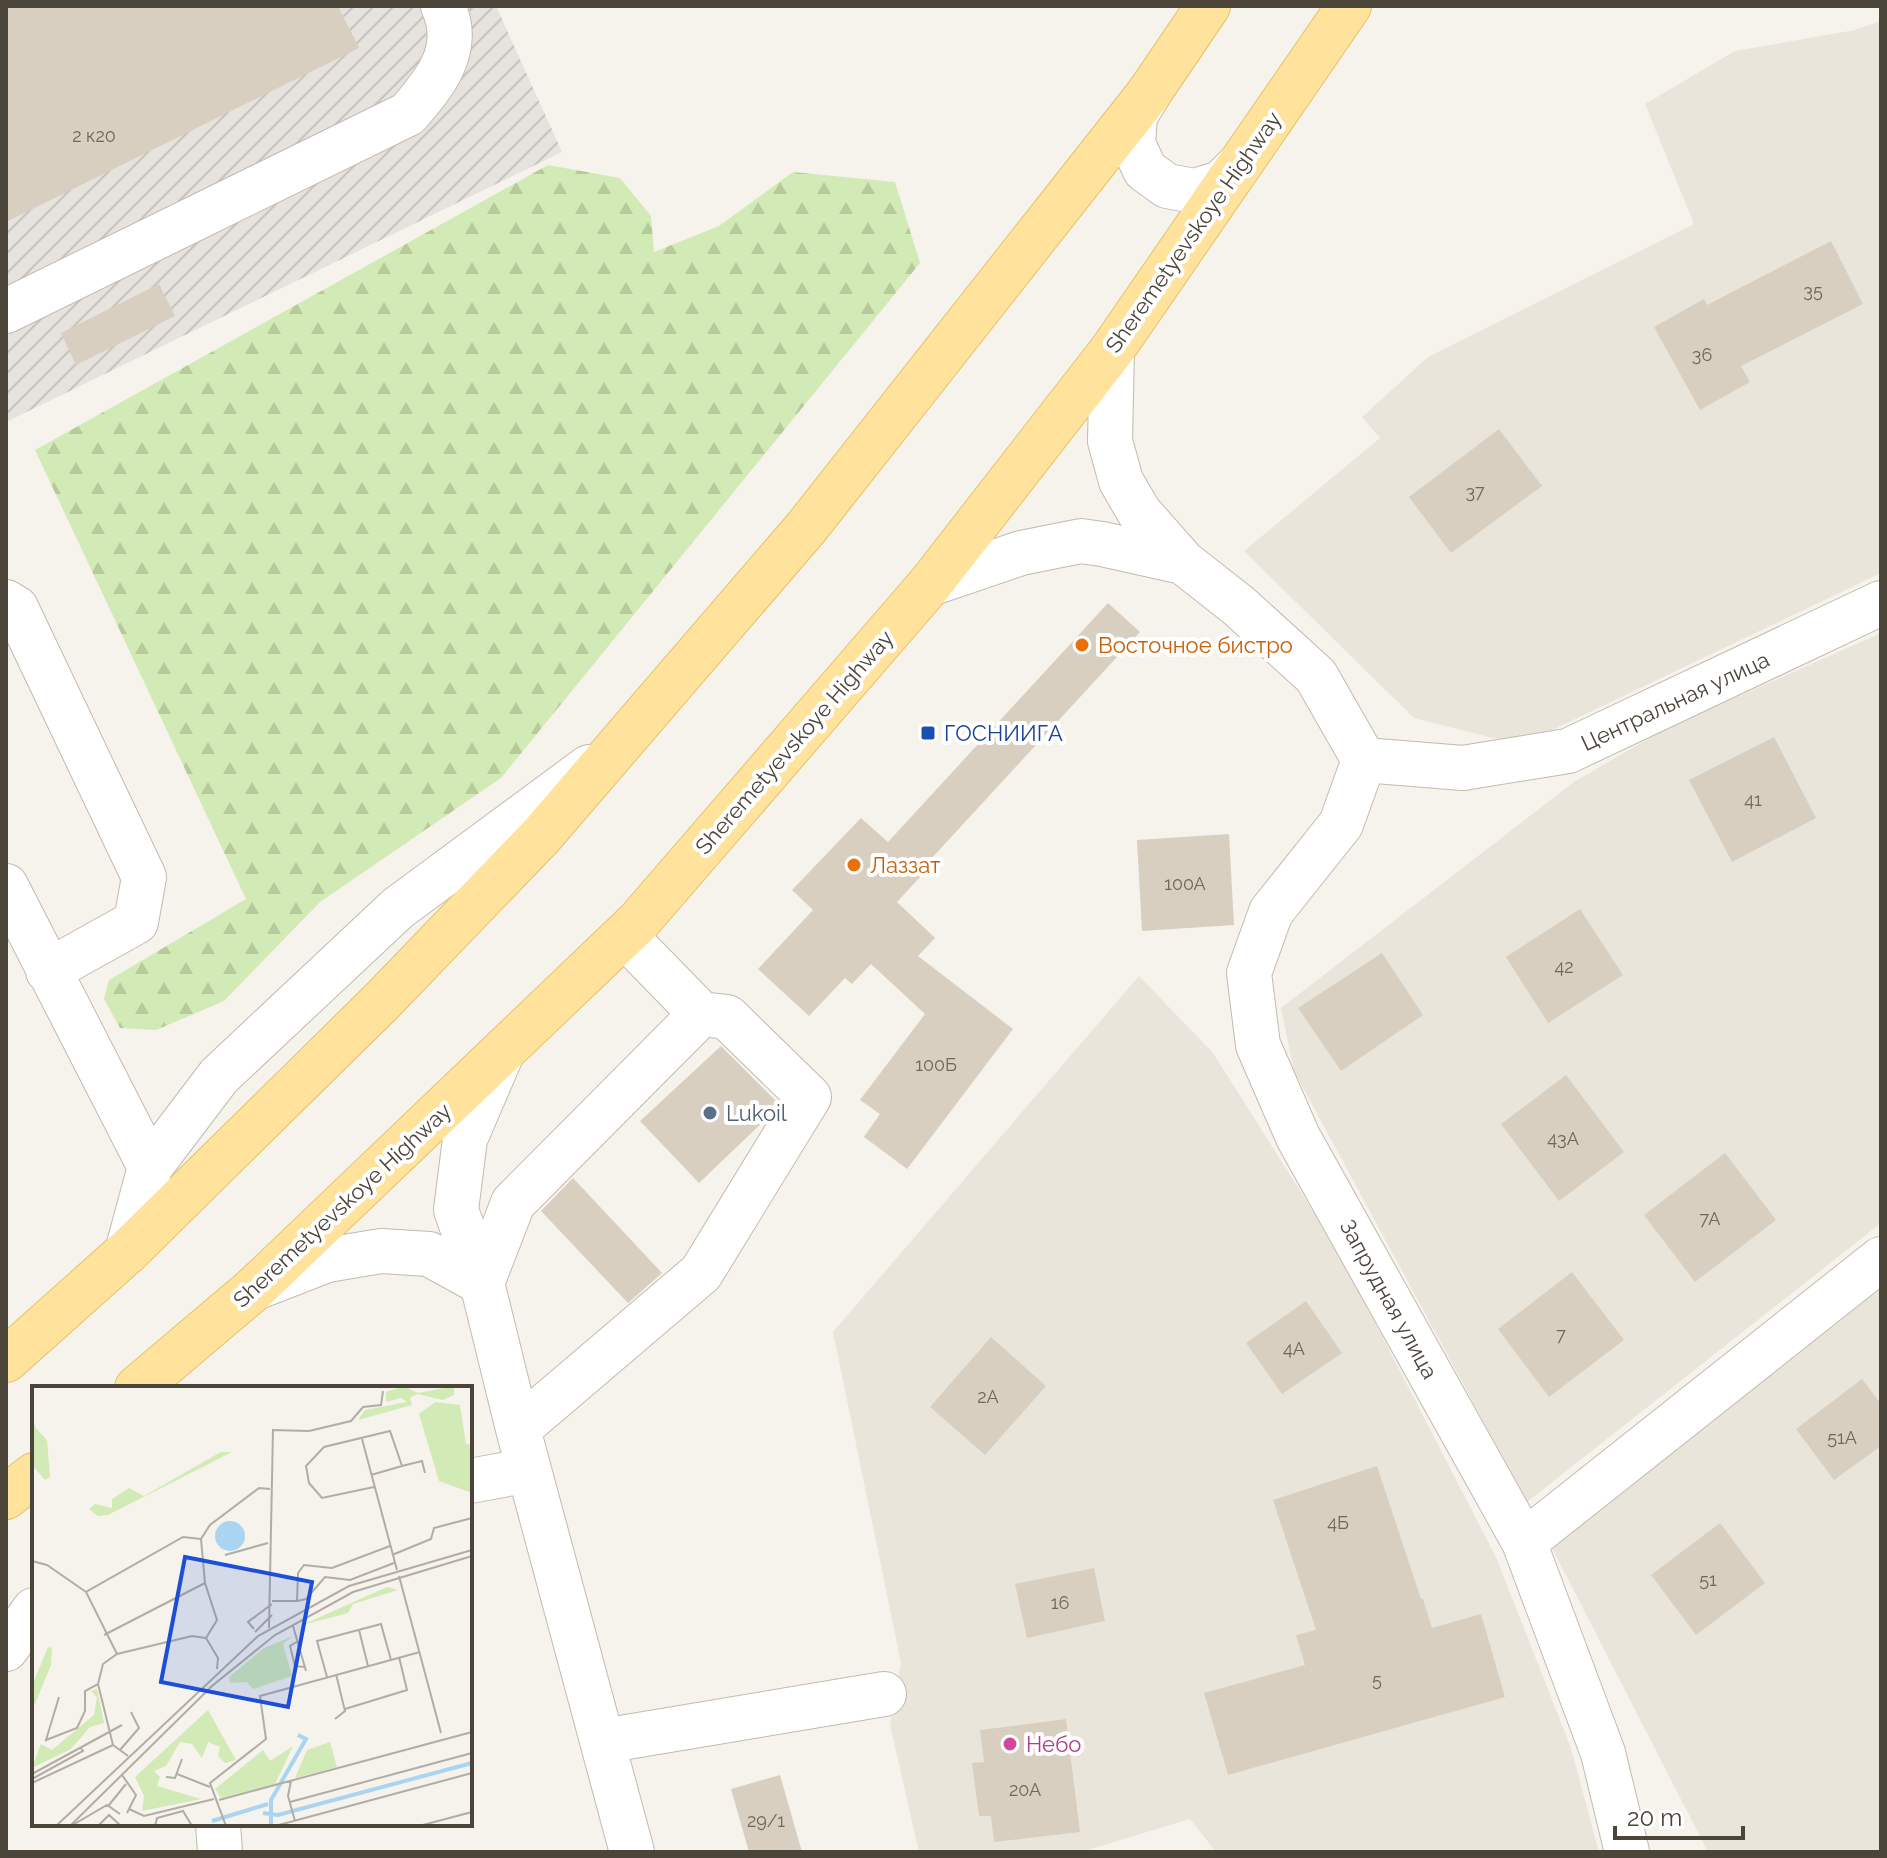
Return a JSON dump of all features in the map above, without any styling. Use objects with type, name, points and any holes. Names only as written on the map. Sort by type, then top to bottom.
[{"type":"main road","points":[[6,1360],[127,1252],[383,1000],[541,836],[806,528],[1149,93],[1208,6]]},
{"type":"main road","name":"Sheremetyevskoye Highway","points":[[139,1386],[255,1288],[625,936],[930,584],[1112,350],[1349,6]]},
{"type":"main road","points":[[6,1497],[32,1477]]},
{"type":"street","points":[[6,311],[408,114],[430,89],[444,63],[451,41],[443,6]]},
{"type":"street","points":[[1149,93],[1135,116],[1133,144],[1145,170],[1167,186],[1194,191],[1221,183],[1240,164]]},
{"type":"street","points":[[1112,350],[1110,441],[1121,481],[1139,512],[1183,562],[1239,606],[1316,676],[1364,760]]},
{"type":"street","points":[[930,584],[1021,553],[1081,541],[1183,562]]},
{"type":"street","points":[[6,602],[16,608],[144,877],[136,922],[48,971]]},
{"type":"street","name":"Центральная улица","points":[[1364,760],[1463,768],[1568,751],[1881,603]]},
{"type":"street","points":[[127,1252],[150,1167],[219,1076],[398,908],[623,741]]},
{"type":"street","name":"Запрудная улица","points":[[1364,760],[1341,824],[1271,912],[1266,925],[1249,973],[1258,1045],[1298,1137],[1524,1542],[1603,1753],[1627,1852]]},
{"type":"street","points":[[6,886],[150,1167]]},
{"type":"street","points":[[472,1480],[524,1449],[701,1273],[809,1097],[727,1017],[701,1014],[625,936]]},
{"type":"street","points":[[482,1283],[513,1203],[701,1014]]},
{"type":"street","points":[[502,1053],[465,1139],[456,1210],[482,1283],[632,1852]]},
{"type":"street","points":[[255,1288],[327,1260],[381,1251],[429,1254],[482,1283]]},
{"type":"street","points":[[1524,1542],[1881,1259]]},
{"type":"street","points":[[6,1649],[32,1613]]},
{"type":"street","points":[[603,1741],[884,1694]]},
{"type":"street","points":[[218,1826],[220,1852]]},
{"type":"shaded area","points":[[6,6],[496,6],[562,152],[6,422]]},
{"type":"shaded area","points":[[1881,21],[1881,573],[1521,745],[1414,718],[1244,551],[1380,438],[1362,417],[1428,357],[1694,224],[1645,104],[1735,51],[1855,30]]},
{"type":"shaded area","points":[[1881,633],[1881,1223],[1527,1502],[1294,1071],[1281,1008],[1574,782],[1663,730]]},
{"type":"shaded area","points":[[1139,976],[1213,1053],[1338,1251],[1496,1557],[1571,1748],[1599,1852],[1216,1852],[1190,1819],[1081,1852],[919,1852],[890,1725],[901,1663],[833,1332]]},
{"type":"shaded area","points":[[1881,1288],[1881,1852],[1708,1852],[1552,1548]]},
{"type":"green space","points":[[548,165],[620,178],[651,216],[654,252],[719,226],[793,172],[895,182],[920,263],[501,778],[320,902],[224,1001],[156,1030],[120,1028],[104,999],[109,980],[246,899],[35,450]]},
{"type":"building","points":[[6,6],[338,6],[359,48],[6,222]]},
{"type":"building","points":[[1831,241],[1863,304],[1741,366],[1750,382],[1700,410],[1654,327],[1704,299],[1707,305]]},
{"type":"building","points":[[159,284],[175,316],[76,365],[61,333]]},
{"type":"building","points":[[1499,429],[1542,486],[1451,553],[1409,497]]},
{"type":"building","points":[[1108,603],[1140,632],[919,872],[922,875],[897,902],[935,938],[918,956],[1013,1029],[907,1169],[864,1137],[880,1114],[860,1100],[925,1014],[871,964],[852,984],[845,978],[809,1016],[758,969],[813,910],[792,890],[861,818],[888,842]]},
{"type":"building","points":[[1774,737],[1816,818],[1732,862],[1689,780]]},
{"type":"building","points":[[1229,834],[1234,925],[1142,931],[1137,840]]},
{"type":"building","points":[[1580,909],[1623,975],[1548,1023],[1506,957]]},
{"type":"building","points":[[1382,953],[1423,1015],[1341,1071],[1298,1008]]},
{"type":"building","name":"Lukoil","points":[[721,1046],[777,1102],[766,1119],[699,1183],[640,1121]]},
{"type":"building","points":[[1566,1075],[1624,1152],[1559,1201],[1501,1124]]},
{"type":"building","points":[[1725,1153],[1776,1220],[1695,1282],[1644,1215]]},
{"type":"building","points":[[573,1178],[662,1273],[628,1303],[541,1211]]},
{"type":"building","points":[[1572,1272],[1624,1340],[1549,1397],[1498,1329]]},
{"type":"building","points":[[1306,1301],[1342,1353],[1282,1394],[1246,1343]]},
{"type":"building","points":[[991,1337],[1046,1386],[985,1455],[930,1407]]},
{"type":"building","points":[[1862,1379],[1881,1404],[1881,1446],[1834,1480],[1796,1429]]},
{"type":"building","points":[[1377,1466],[1432,1628],[1481,1614],[1505,1697],[1228,1775],[1204,1693],[1305,1665],[1296,1635],[1316,1630],[1273,1500]]},
{"type":"building","points":[[1720,1523],[1765,1583],[1696,1635],[1651,1575]]},
{"type":"building","points":[[1094,1568],[1105,1621],[1027,1638],[1015,1584]]},
{"type":"building","points":[[1066,1719],[1080,1832],[994,1842],[991,1816],[979,1816],[972,1763],[984,1762],[980,1730]]},
{"type":"building","points":[[780,1775],[802,1852],[749,1852],[731,1789]]},
{"type":"place","name":"Восточное бистро","points":[[1082,645]]},
{"type":"place","name":"ГОСНИИГА","points":[[928,733]]},
{"type":"place","name":"Лаззат","points":[[854,865]]},
{"type":"place","name":"Lukoil","points":[[710,1113]]},
{"type":"place","name":"Небо","points":[[1010,1744]]}]
